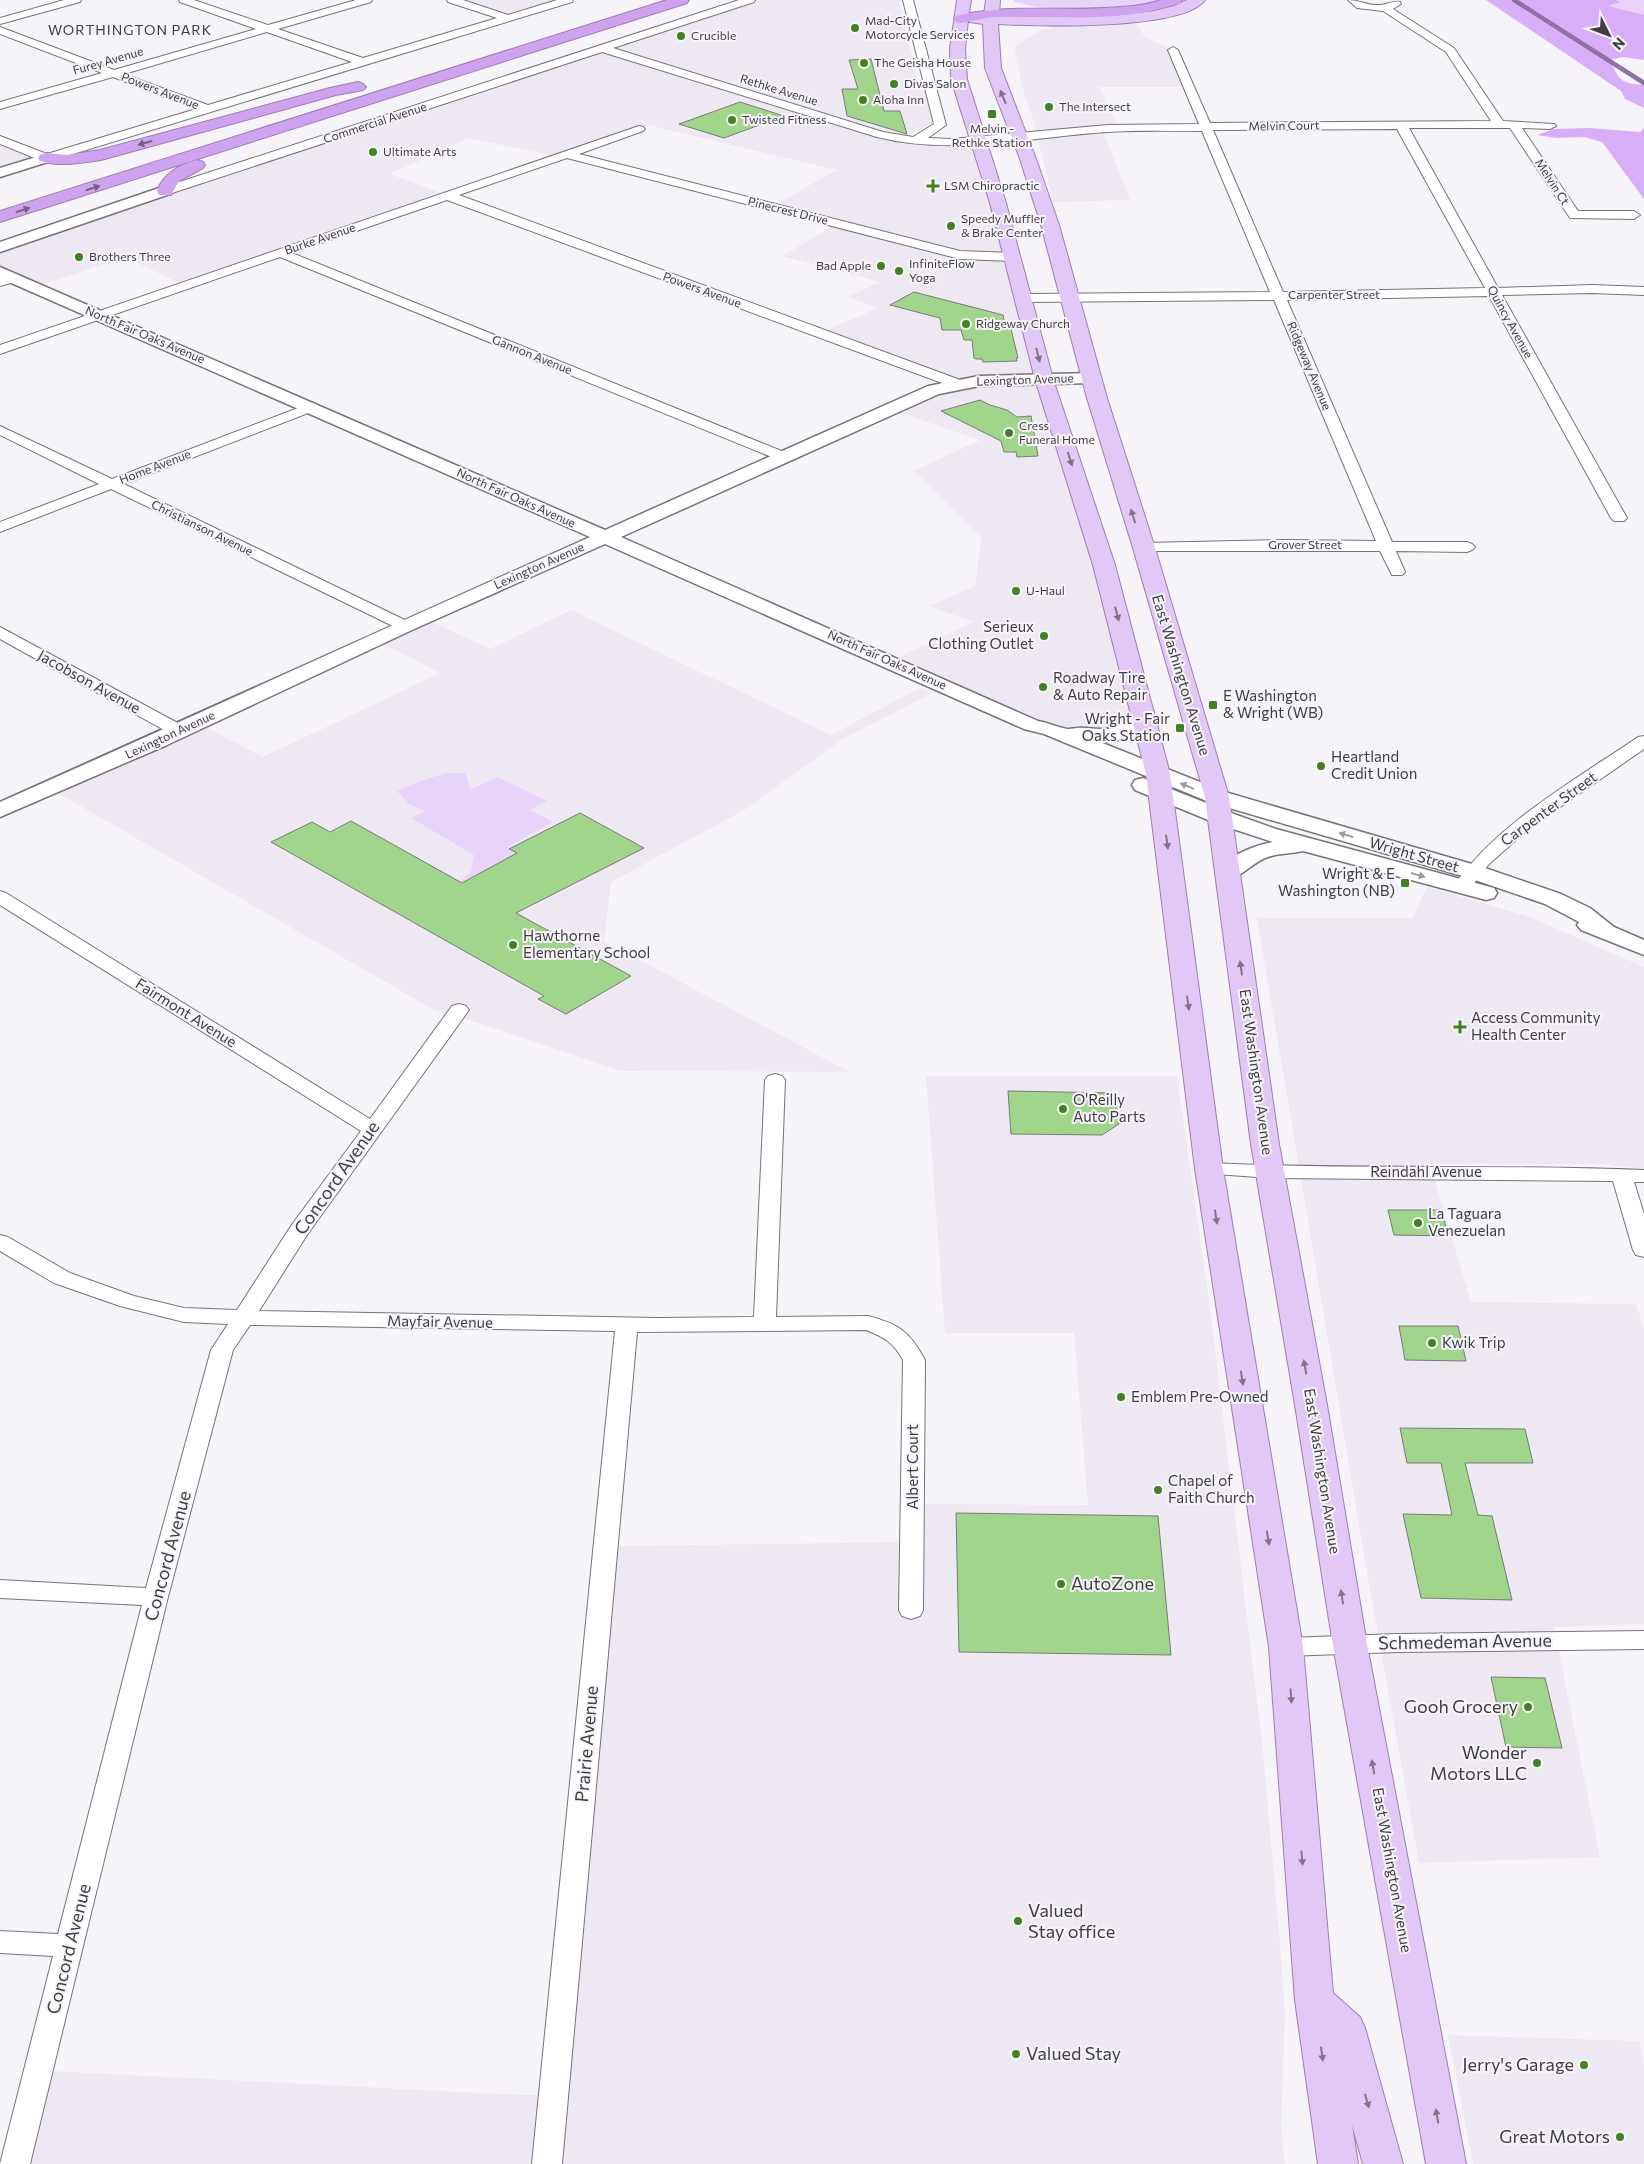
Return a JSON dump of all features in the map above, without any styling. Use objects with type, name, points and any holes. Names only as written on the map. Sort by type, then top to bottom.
[{"type":"highway","points":[[0,201],[648,0]]},
{"type":"highway","points":[[0,217],[682,0]]},
{"type":"highway","points":[[994,8],[1097,13],[1142,10],[1175,0]]},
{"type":"highway","points":[[165,191],[167,183],[176,175],[195,166],[555,40]]},
{"type":"highway","points":[[46,158],[68,160],[101,155],[335,91],[379,83]]},
{"type":"main road","points":[[964,0],[956,64],[962,90],[1013,257],[1044,379],[1104,565],[1143,710],[1159,784],[1209,1169],[1286,1647],[1314,2000],[1338,2164]]},
{"type":"main road","points":[[961,19],[994,8],[1053,21],[1122,19],[1174,11],[1198,0]]},
{"type":"main road","name":"East Washington Avenue","points":[[994,8],[990,33],[991,61],[1000,92],[1019,137],[1050,225],[1091,378],[1144,548],[1218,808],[1271,1172],[1350,1645],[1446,2164]]},
{"type":"main road","points":[[1314,2000],[1346,2028],[1384,2164]]},
{"type":"street","points":[[0,21],[76,0]]},
{"type":"street","points":[[184,0],[363,62]]},
{"type":"street","name":"Furey Avenue","points":[[0,106],[367,0]]},
{"type":"street","points":[[452,0],[508,18]]},
{"type":"street","points":[[0,173],[568,0]]},
{"type":"street","name":"Commercial Avenue","points":[[0,247],[165,191],[750,0]]},
{"type":"street","points":[[908,0],[940,124],[915,141]]},
{"type":"street","points":[[1353,0],[1355,4],[1365,7],[1385,8],[1395,5],[1395,0]]},
{"type":"street","points":[[1385,8],[1450,50],[1499,124]]},
{"type":"street","name":"Powers Avenue","points":[[0,30],[207,110]]},
{"type":"street","name":"Rethke Avenue","points":[[604,49],[890,137],[944,143],[1019,137]]},
{"type":"street","name":"Ridgeway Avenue","points":[[1173,50],[1397,572]]},
{"type":"street","name":"Melvin Court","points":[[1019,137],[1108,128],[1499,124],[1550,126]]},
{"type":"street","name":"Melvin Ct","points":[[1512,124],[1574,216],[1634,215]]},
{"type":"street","name":"Quincy Avenue","points":[[1401,125],[1619,518]]},
{"type":"street","name":"Burke Avenue","points":[[0,350],[639,129]]},
{"type":"street","points":[[0,140],[46,158]]},
{"type":"street","name":"Pinecrest Drive","points":[[565,154],[960,255],[982,258],[1013,257]]},
{"type":"street","name":"Powers Avenue","points":[[446,195],[958,384]]},
{"type":"street","name":"Gannon Avenue","points":[[280,253],[784,457]]},
{"type":"street","name":"North Fair Oaks Avenue","points":[[4,277],[100,315],[1041,728],[1053,739],[1218,808]]},
{"type":"street","name":"Carpenter Street","points":[[1024,298],[1278,294],[1377,295],[1592,289],[1644,291]]},
{"type":"street","name":"Lexington Avenue","points":[[0,810],[179,731],[405,626],[934,390],[979,381],[1091,378]]},
{"type":"street","name":"Home Avenue","points":[[0,527],[310,407]]},
{"type":"street","name":"Christianson Avenue","points":[[0,430],[405,626]]},
{"type":"street","name":"Grover Street","points":[[1144,548],[1287,545],[1467,547]]},
{"type":"street","name":"Jacobson Avenue","points":[[0,632],[179,731]]},
{"type":"street","points":[[1041,728],[1098,736],[1118,734],[1134,725],[1143,710]]},
{"type":"street","name":"Carpenter Street","points":[[1468,879],[1483,860],[1524,824],[1644,741]]},
{"type":"street","name":"Wright Street","points":[[1218,808],[1315,846],[1468,879]]},
{"type":"street","name":"Wright Street","points":[[1218,808],[1468,879],[1538,907],[1604,930],[1644,948]]},
{"type":"street","points":[[1228,873],[1261,851],[1283,847],[1315,846]]},
{"type":"street","name":"Fairmont Avenue","points":[[0,897],[371,1130]]},
{"type":"street","name":"Concord Avenue","points":[[15,2164],[156,1597],[222,1350],[299,1231],[459,1010]]},
{"type":"street","points":[[765,1324],[775,1080]]},
{"type":"street","name":"Reindahl Avenue","points":[[1209,1169],[1271,1172],[1551,1173],[1644,1176]]},
{"type":"street","points":[[1622,1176],[1644,1250]]},
{"type":"street","name":"Mayfair Avenue","points":[[0,1242],[62,1278],[128,1301],[184,1315],[627,1324],[868,1323],[893,1332]]},
{"type":"street","name":"Prairie Avenue","points":[[547,2164],[627,1324]]},
{"type":"street","name":"Albert Court","points":[[893,1332],[904,1340],[914,1360],[911,1610]]},
{"type":"street","points":[[0,1589],[156,1597]]},
{"type":"street","name":"Schmedeman Avenue","points":[[1286,1647],[1644,1640]]},
{"type":"street","points":[[0,1942],[70,1946]]},
{"type":"shaded area","points":[[452,0],[568,0],[508,18]]},
{"type":"shaded area","points":[[750,0],[908,0],[908,2],[899,1],[917,77],[915,77],[917,87],[927,94],[933,122],[911,134],[915,141],[979,141],[1143,711],[1130,729],[1051,730],[890,661],[974,622],[929,606],[975,586],[981,538],[914,471],[980,440],[889,409],[957,384],[820,333],[878,308],[848,297],[880,282],[782,256],[837,224],[771,207],[836,170],[649,125],[558,157],[469,138],[390,174],[446,195],[185,286],[125,257],[37,287],[0,272],[0,247]]},
{"type":"shaded area","points":[[1014,0],[1157,0],[1125,8],[1066,10],[1029,6],[1014,2]]},
{"type":"shaded area","points":[[1486,0],[1616,0],[1620,2],[1608,6],[1644,15],[1644,60],[1623,57],[1609,60],[1621,79],[1629,83],[1644,85],[1644,108],[1625,99],[1621,91]]},
{"type":"shaded area","points":[[1585,0],[1644,0],[1644,37]]},
{"type":"shaded area","points":[[1134,21],[1146,38],[1173,50],[1189,87],[1099,87],[1118,128],[1102,129],[1130,200],[1053,202],[1015,54],[1017,45],[1039,31],[1064,25]]},
{"type":"shaded area","points":[[1590,128],[1640,132],[1644,128],[1644,199],[1602,142],[1584,137],[1556,138],[1537,135],[1554,129]]},
{"type":"shaded area","points":[[7,142],[46,158],[0,173],[0,144]]},
{"type":"shaded area","points":[[571,610],[831,735],[920,688],[932,693],[843,739],[746,809],[611,882],[604,941],[850,1072],[621,1071],[488,1026],[434,1010],[56,792],[203,726],[263,757],[440,673],[383,644],[432,622],[490,649]]},
{"type":"shaded area","points":[[446,773],[466,773],[470,790],[498,777],[547,801],[529,810],[553,822],[507,847],[517,853],[461,883],[459,882],[471,871],[474,855],[411,818],[425,811],[409,804],[397,791]]},
{"type":"shaded area","points":[[1427,887],[1530,917],[1644,967],[1644,1169],[1600,1164],[1430,1164],[1471,1302],[1636,1304],[1644,1329],[1644,1624],[1554,1627],[1600,1857],[1419,1863],[1369,1584],[1257,918],[1412,918]]},
{"type":"shaded area","points":[[926,1076],[1177,1076],[1209,1300],[1263,1751],[1285,2016],[1281,2126],[1285,2164],[30,2164],[53,2071],[518,2095],[567,2095],[618,1546],[924,1542],[925,1504],[1088,1505],[1074,1333],[945,1333]]},
{"type":"shaded area","points":[[1448,2035],[1639,2041],[1644,2064],[1644,2164],[1473,2164]]},
{"type":"building","name":"Aloha Inn","points":[[871,59],[884,111],[900,111],[907,134],[847,116],[842,89],[858,89],[849,60]]},
{"type":"building","name":"Twisted Fitness","points":[[740,102],[784,116],[724,138],[679,124]]},
{"type":"building","name":"Ridgeway Church","points":[[914,292],[1003,315],[1006,329],[1011,329],[1018,358],[1016,358],[1017,361],[983,362],[982,359],[976,359],[974,358],[972,340],[964,340],[961,330],[942,330],[940,318],[890,305]]},
{"type":"building","name":"Cress Funeral Home","points":[[980,400],[1007,410],[1017,417],[1031,416],[1038,456],[1017,457],[1016,452],[1004,452],[1001,441],[941,411]]},
{"type":"building","name":"Hawthorne Elementary School","points":[[580,813],[644,848],[516,913],[631,976],[566,1014],[538,999],[544,996],[271,842],[312,822],[330,832],[351,821],[462,883],[517,853],[509,849]]},
{"type":"building","name":"O'Reilly Auto Parts","points":[[1008,1091],[1116,1093],[1119,1124],[1102,1135],[1011,1134]]},
{"type":"building","name":"La Taguara Venezuelan","points":[[1388,1210],[1442,1210],[1448,1236],[1394,1235]]},
{"type":"building","name":"Kwik Trip","points":[[1399,1326],[1458,1326],[1466,1361],[1405,1360]]},
{"type":"building","points":[[1400,1428],[1525,1429],[1533,1463],[1465,1463],[1478,1515],[1492,1516],[1512,1600],[1421,1598],[1403,1514],[1452,1515],[1441,1463],[1407,1463]]},
{"type":"building","name":"AutoZone","points":[[956,1513],[1158,1516],[1171,1655],[959,1652]]},
{"type":"building","name":"Gooh Grocery","points":[[1491,1677],[1545,1678],[1562,1748],[1506,1747]]},
{"type":"waterway","points":[[1514,0],[1644,83]]},
{"type":"place","name":"Mad-City Motorcycle Services","points":[[855,28]]},
{"type":"place","name":"Crucible","points":[[681,36]]},
{"type":"place","name":"The Geisha House","points":[[864,63]]},
{"type":"place","name":"Divas Salon","points":[[894,84]]},
{"type":"place","name":"Aloha Inn","points":[[863,100]]},
{"type":"place","name":"The Intersect","points":[[1049,107]]},
{"type":"place","name":"Melvin - Rethke Station","points":[[992,114]]},
{"type":"place","name":"Twisted Fitness","points":[[732,120]]},
{"type":"place","name":"Ultimate Arts","points":[[373,152]]},
{"type":"place","name":"LSM Chiropractic","points":[[933,186]]},
{"type":"place","name":"Speedy Muffler & Brake Center","points":[[951,226]]},
{"type":"place","name":"Brothers Three","points":[[79,257]]},
{"type":"place","name":"Bad Apple","points":[[881,266]]},
{"type":"place","name":"InfiniteFlow Yoga","points":[[899,271]]},
{"type":"place","name":"Ridgeway Church","points":[[966,324]]},
{"type":"place","name":"Cress Funeral Home","points":[[1009,433]]},
{"type":"place","name":"U-Haul","points":[[1016,591]]},
{"type":"place","name":"Serieux Clothing Outlet","points":[[1044,636]]},
{"type":"place","name":"Roadway Tire & Auto Repair","points":[[1043,687]]},
{"type":"place","name":"E Washington & Wright (WB)","points":[[1213,705]]},
{"type":"place","name":"Wright - Fair Oaks Station","points":[[1180,728]]},
{"type":"place","name":"Heartland Credit Union","points":[[1321,766]]},
{"type":"place","name":"Wright & E Washington (NB)","points":[[1405,883]]},
{"type":"place","name":"Hawthorne Elementary School","points":[[513,945]]},
{"type":"place","name":"Access Community Health Center","points":[[1460,1027]]},
{"type":"place","name":"O'Reilly Auto Parts","points":[[1063,1109]]},
{"type":"place","name":"La Taguara Venezuelan","points":[[1418,1223]]},
{"type":"place","name":"Kwik Trip","points":[[1432,1343]]},
{"type":"place","name":"Emblem Pre-Owned","points":[[1121,1397]]},
{"type":"place","name":"Chapel of Faith Church","points":[[1158,1490]]},
{"type":"place","name":"AutoZone","points":[[1061,1584]]},
{"type":"place","name":"Gooh Grocery","points":[[1528,1707]]},
{"type":"place","name":"Wonder Motors LLC","points":[[1537,1763]]},
{"type":"place","name":"Valued Stay office","points":[[1018,1921]]},
{"type":"place","name":"Valued Stay","points":[[1016,2054]]},
{"type":"place","name":"Jerry's Garage","points":[[1584,2065]]},
{"type":"place","name":"Great Motors","points":[[1620,2137]]},
{"type":"district","name":"WORTHINGTON PARK","points":[[130,30]]}]
